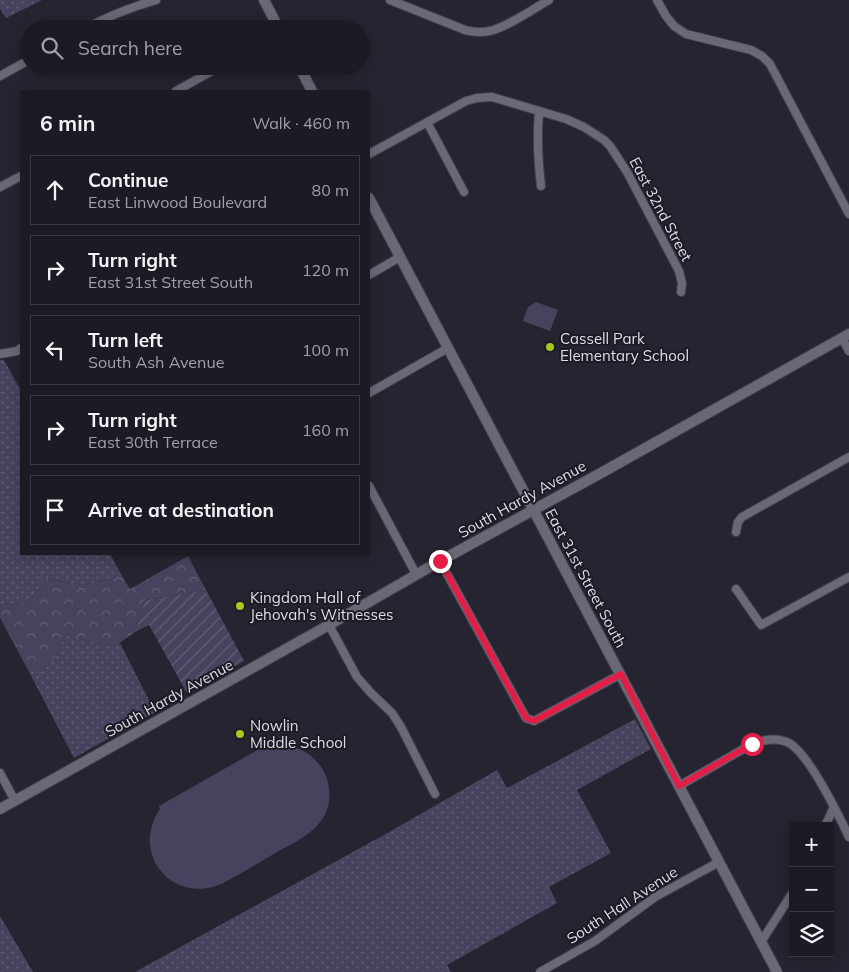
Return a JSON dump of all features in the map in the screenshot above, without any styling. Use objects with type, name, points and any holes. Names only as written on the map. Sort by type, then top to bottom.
[{"type":"street","points":[[103,20],[135,6],[156,0]]},
{"type":"street","points":[[264,0],[274,20]]},
{"type":"street","points":[[390,0],[465,30],[476,32],[490,31],[503,27],[549,0]]},
{"type":"street","points":[[657,0],[674,26],[686,34],[751,50],[762,56],[770,64],[849,214]]},
{"type":"street","points":[[0,76],[20,65]]},
{"type":"street","points":[[178,90],[205,75]]},
{"type":"street","points":[[304,75],[311,90]]},
{"type":"street","points":[[370,153],[466,101],[492,97],[539,111],[538,160],[541,186]]},
{"type":"street","name":"East 32nd Street","points":[[539,111],[566,119],[584,127],[607,143],[627,172],[680,270],[682,283],[680,292]]},
{"type":"street","points":[[427,122],[464,192]]},
{"type":"street","points":[[0,187],[20,177]]},
{"type":"street","name":"East 31st Street South","points":[[370,200],[777,972]]},
{"type":"street","points":[[370,274],[400,258]]},
{"type":"street","points":[[845,336],[849,351]]},
{"type":"street","name":"South Hardy Avenue","points":[[0,809],[329,625],[416,574],[845,336]]},
{"type":"street","points":[[370,392],[448,348]]},
{"type":"street","points":[[0,354],[20,349]]},
{"type":"street","points":[[736,532],[738,522],[742,517],[849,457]]},
{"type":"street","points":[[370,488],[416,574]]},
{"type":"street","points":[[440,561],[526,718],[534,721],[621,674]]},
{"type":"street","points":[[736,589],[760,625],[849,577]]},
{"type":"street","points":[[329,625],[357,677],[392,713],[401,727],[435,794]]},
{"type":"street","points":[[679,786],[752,744],[762,740],[782,740],[799,750],[818,778],[849,837]]},
{"type":"street","points":[[0,773],[15,800]]},
{"type":"street","points":[[827,822],[834,807]]},
{"type":"street","name":"South Hall Avenue","points":[[540,972],[595,941],[655,897],[719,862]]},
{"type":"street","points":[[761,942],[789,898]]},
{"type":"green space","points":[[0,0],[42,0],[6,18],[0,9]]},
{"type":"green space","points":[[536,302],[558,310],[550,331],[523,321],[528,307]]},
{"type":"green space","points":[[0,360],[4,360],[20,389],[20,555],[111,555],[122,576],[84,585],[45,579],[29,602],[0,605]]},
{"type":"green space","points":[[188,556],[206,590],[145,600],[135,632],[115,646],[86,641],[67,632],[57,654],[48,666],[28,670],[0,618],[0,605],[29,602],[45,579],[84,585],[122,576],[130,589]]},
{"type":"green space","points":[[206,590],[244,661],[187,693],[149,625],[135,632],[145,600]]},
{"type":"green space","points":[[67,632],[86,641],[115,646],[120,643],[155,712],[74,758],[28,670],[48,666],[57,654]]},
{"type":"green space","points":[[635,719],[651,749],[577,790],[611,853],[549,887],[557,903],[447,965],[451,972],[135,972],[391,831],[497,770],[507,788]]},
{"type":"green space","points":[[282,736],[287,745],[305,752],[314,759],[326,777],[329,788],[329,801],[327,811],[317,826],[302,838],[227,881],[208,888],[191,888],[175,883],[163,873],[154,860],[150,844],[152,827],[160,809],[159,806]]},
{"type":"green space","points":[[0,916],[33,972],[0,972]]},
{"type":"place","name":"Cassell Park Elementary School","points":[[550,347]]},
{"type":"place","name":"Kingdom Hall of Jehovah's Witnesses","points":[[240,606]]},
{"type":"place","name":"Nowlin Middle School","points":[[240,734]]},
{"type":"route","points":[[440,561],[526,718],[534,721],[621,674],[679,786],[752,744]]}]
